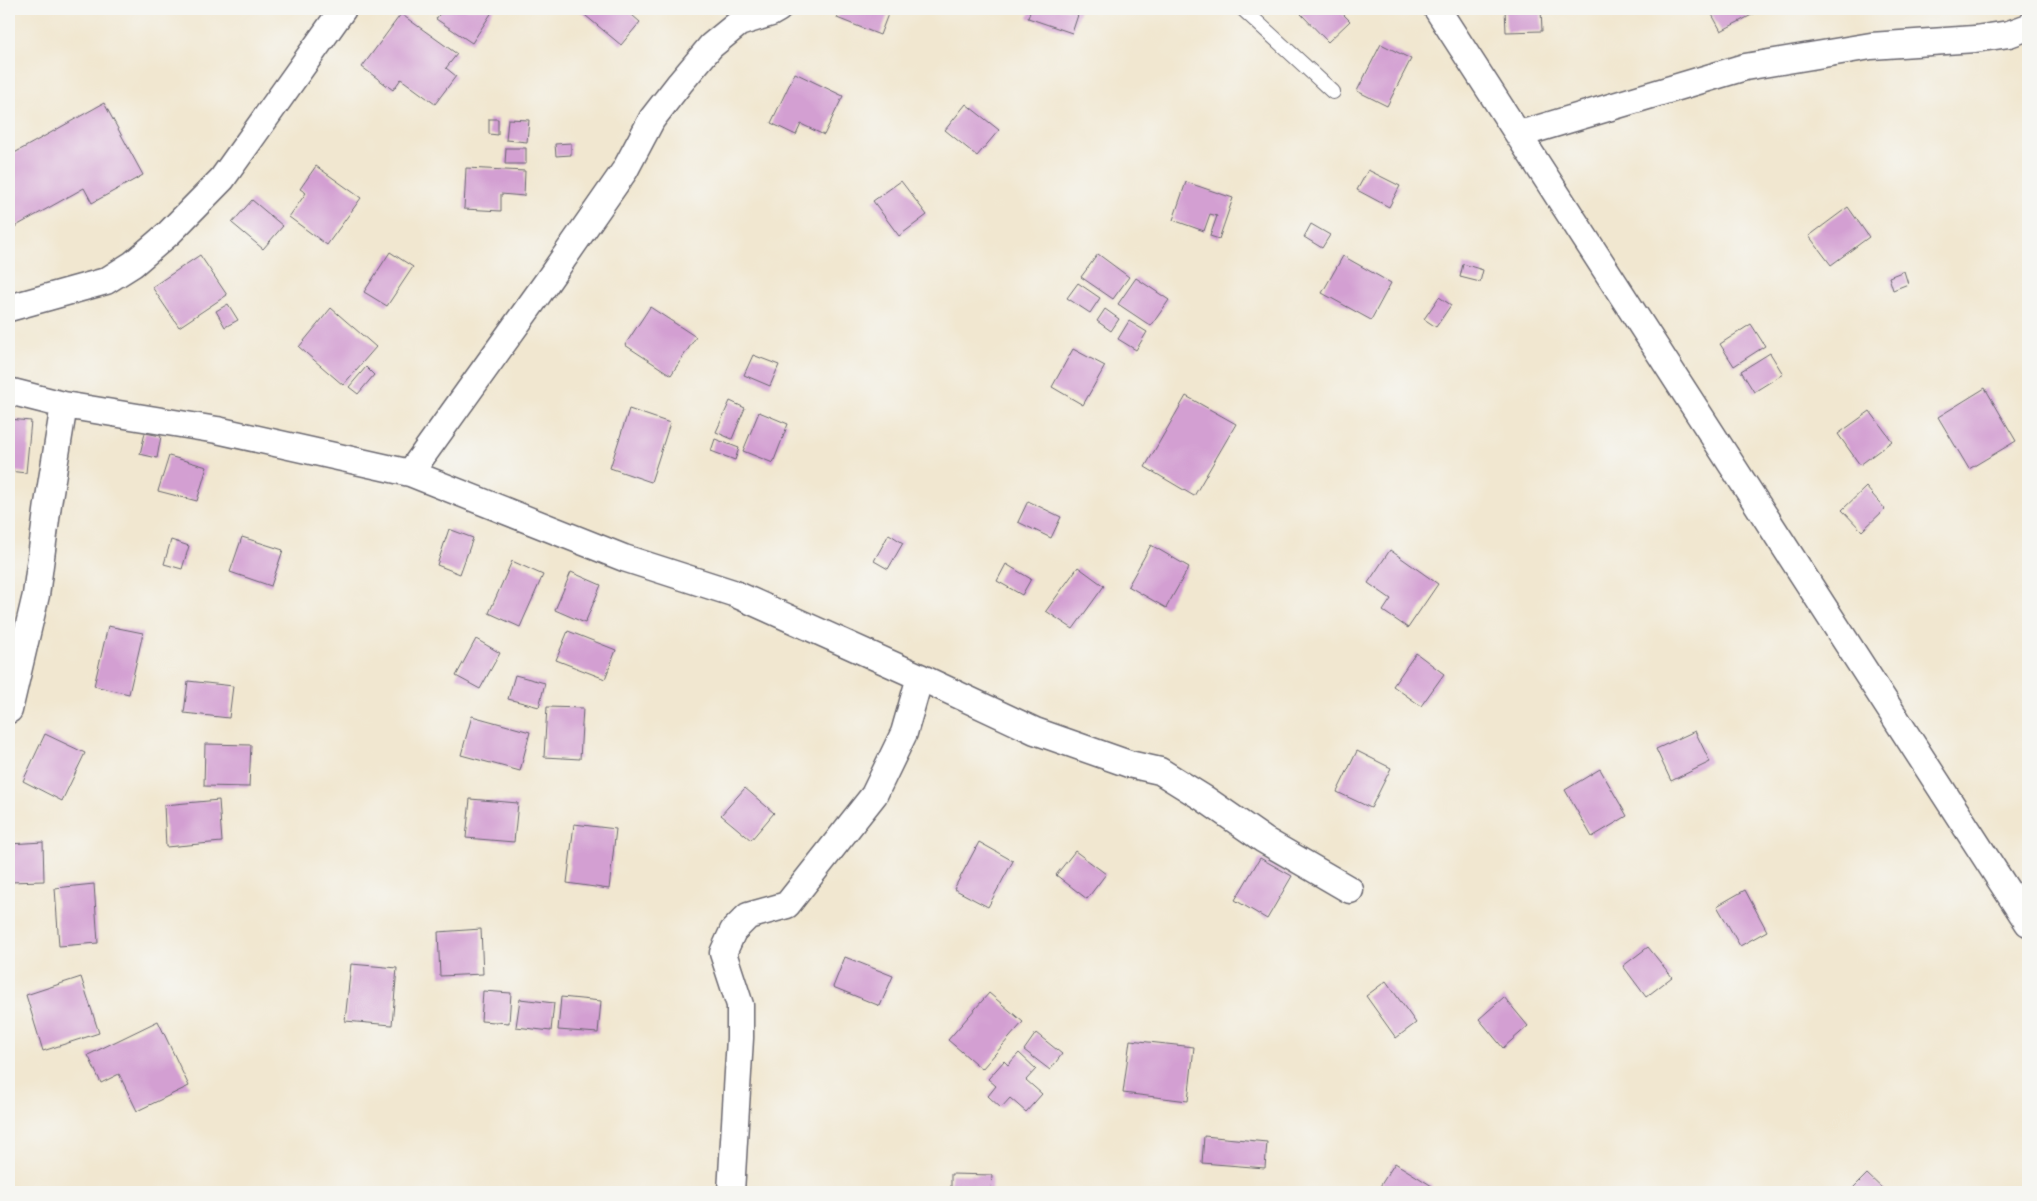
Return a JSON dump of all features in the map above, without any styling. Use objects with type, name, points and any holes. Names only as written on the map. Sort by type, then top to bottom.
[{"type":"street","points":[[9,308],[106,281],[133,264],[169,233],[222,179],[343,9]]},
{"type":"street","points":[[410,473],[619,178],[652,119],[680,82],[711,46],[738,23],[771,14],[778,9]]},
{"type":"street","points":[[1437,9],[1520,134],[2028,923]]},
{"type":"street","points":[[1520,134],[1745,67],[1871,46],[1975,39],[2009,34],[2028,28]]},
{"type":"street","points":[[9,391],[64,405],[217,430],[410,473],[624,558],[733,593],[1035,731],[1129,764],[1160,772],[1264,840],[1350,890]]},
{"type":"street","points":[[9,710],[36,595],[64,405]]},
{"type":"street","points":[[732,1192],[740,1005],[722,953],[733,930],[748,916],[787,905],[874,795],[904,733],[920,677]]},
{"type":"lane","points":[[1243,9],[1333,92]]},
{"type":"building","points":[[443,9],[494,9],[472,43],[436,19]]},
{"type":"building","points":[[582,9],[637,9],[632,15],[640,22],[621,45],[580,11]]},
{"type":"building","points":[[841,9],[890,9],[880,35],[837,18]]},
{"type":"building","points":[[1031,9],[1080,9],[1072,33],[1028,18]]},
{"type":"building","points":[[1306,9],[1338,9],[1350,21],[1328,42],[1301,14]]},
{"type":"building","points":[[1505,9],[1541,9],[1542,31],[1506,32]]},
{"type":"building","points":[[1709,9],[1763,9],[1721,31]]},
{"type":"building","points":[[401,14],[457,54],[446,68],[456,76],[435,104],[401,79],[393,90],[362,67]]},
{"type":"building","points":[[1381,44],[1411,59],[1387,106],[1357,91]]},
{"type":"building","points":[[795,73],[843,96],[824,135],[801,124],[796,135],[771,123]]},
{"type":"building","points":[[104,103],[143,175],[92,203],[84,188],[9,230],[9,156]]},
{"type":"building","points":[[966,104],[999,130],[977,156],[945,130]]},
{"type":"building","points":[[489,119],[498,119],[498,135],[489,134]]},
{"type":"building","points":[[508,119],[529,120],[527,142],[506,140]]},
{"type":"building","points":[[571,143],[571,155],[556,156],[555,144]]},
{"type":"building","points":[[506,148],[526,148],[526,164],[505,164]]},
{"type":"building","points":[[316,166],[361,198],[327,245],[289,217],[306,193],[300,189]]},
{"type":"building","points":[[466,168],[525,171],[524,196],[501,194],[501,211],[464,209]]},
{"type":"building","points":[[1368,170],[1400,186],[1389,207],[1357,190]]},
{"type":"building","points":[[901,181],[927,215],[899,236],[873,201]]},
{"type":"building","points":[[1186,182],[1233,198],[1219,239],[1210,236],[1217,216],[1210,214],[1204,231],[1173,220]]},
{"type":"building","points":[[252,200],[283,226],[263,249],[232,223]]},
{"type":"building","points":[[1848,207],[1869,237],[1831,265],[1809,236]]},
{"type":"building","points":[[1311,224],[1330,235],[1322,248],[1304,237]]},
{"type":"building","points":[[390,252],[413,267],[387,306],[364,292]]},
{"type":"building","points":[[1098,254],[1129,277],[1113,299],[1081,277]]},
{"type":"building","points":[[200,255],[227,295],[179,327],[152,287]]},
{"type":"building","points":[[1343,256],[1391,283],[1371,320],[1322,293]]},
{"type":"building","points":[[1463,264],[1483,270],[1480,282],[1460,277]]},
{"type":"building","points":[[1904,271],[1908,284],[1893,290],[1889,277]]},
{"type":"building","points":[[1136,278],[1169,300],[1151,326],[1118,304]]},
{"type":"building","points":[[1078,283],[1100,298],[1090,313],[1067,298]]},
{"type":"building","points":[[1439,297],[1451,305],[1436,327],[1424,319]]},
{"type":"building","points":[[228,304],[238,320],[225,327],[216,311]]},
{"type":"building","points":[[650,307],[696,337],[671,375],[625,345]]},
{"type":"building","points":[[331,308],[376,347],[343,385],[299,347]]},
{"type":"building","points":[[1105,309],[1119,319],[1111,331],[1097,321]]},
{"type":"building","points":[[1129,321],[1147,332],[1136,350],[1118,339]]},
{"type":"building","points":[[1751,324],[1765,346],[1734,366],[1720,344]]},
{"type":"building","points":[[1073,349],[1105,366],[1083,405],[1052,387]]},
{"type":"building","points":[[1770,353],[1783,374],[1754,392],[1741,371]]},
{"type":"building","points":[[753,355],[779,365],[770,386],[744,375]]},
{"type":"building","points":[[366,367],[374,375],[358,394],[349,387]]},
{"type":"building","points":[[1985,388],[2016,441],[1969,469],[1938,417]]},
{"type":"building","points":[[1186,396],[1236,424],[1194,496],[1145,467]]},
{"type":"building","points":[[730,401],[745,408],[732,439],[716,432]]},
{"type":"building","points":[[629,409],[670,423],[651,482],[610,468]]},
{"type":"building","points":[[1870,411],[1892,441],[1860,465],[1838,434]]},
{"type":"building","points":[[759,412],[788,424],[773,463],[743,451]]},
{"type":"building","points":[[9,419],[31,421],[26,473],[9,471]]},
{"type":"building","points":[[145,433],[161,436],[157,458],[140,454]]},
{"type":"building","points":[[715,439],[739,448],[735,460],[711,451]]},
{"type":"building","points":[[169,456],[207,467],[197,501],[158,491]]},
{"type":"building","points":[[1866,487],[1885,509],[1862,531],[1842,510]]},
{"type":"building","points":[[1028,501],[1061,517],[1051,538],[1018,522]]},
{"type":"building","points":[[449,529],[473,538],[460,574],[437,565]]},
{"type":"building","points":[[889,534],[903,543],[888,569],[874,561]]},
{"type":"building","points":[[242,537],[283,550],[271,586],[230,572]]},
{"type":"building","points":[[171,540],[189,546],[182,569],[164,564]]},
{"type":"building","points":[[1151,545],[1189,567],[1166,608],[1128,586]]},
{"type":"building","points":[[1390,550],[1438,584],[1408,628],[1383,611],[1391,599],[1368,583]]},
{"type":"building","points":[[512,561],[543,575],[520,627],[489,613]]},
{"type":"building","points":[[1006,564],[1031,579],[1022,595],[997,581]]},
{"type":"building","points":[[1078,567],[1104,586],[1073,629],[1046,611]]},
{"type":"building","points":[[571,572],[601,585],[585,623],[555,610]]},
{"type":"building","points":[[108,626],[143,633],[129,694],[94,686]]},
{"type":"building","points":[[568,631],[616,650],[605,679],[556,660]]},
{"type":"building","points":[[476,639],[500,653],[480,689],[456,676]]},
{"type":"building","points":[[1416,653],[1444,674],[1421,706],[1393,686]]},
{"type":"building","points":[[515,675],[545,683],[539,707],[508,699]]},
{"type":"building","points":[[188,681],[233,686],[229,718],[184,713]]},
{"type":"building","points":[[547,707],[583,708],[580,759],[544,757]]},
{"type":"building","points":[[472,716],[530,732],[520,771],[461,755]]},
{"type":"building","points":[[1695,731],[1710,762],[1671,781],[1656,749]]},
{"type":"building","points":[[45,734],[85,753],[62,801],[23,781]]},
{"type":"building","points":[[205,744],[251,745],[249,787],[204,786]]},
{"type":"building","points":[[1357,751],[1391,768],[1371,808],[1337,792]]},
{"type":"building","points":[[1600,769],[1627,816],[1592,837],[1565,790]]},
{"type":"building","points":[[745,788],[774,813],[751,840],[721,815]]},
{"type":"building","points":[[470,799],[518,803],[514,842],[466,838]]},
{"type":"building","points":[[219,800],[222,842],[166,847],[164,805]]},
{"type":"building","points":[[574,824],[616,829],[609,889],[567,883]]},
{"type":"building","points":[[43,842],[44,881],[9,882],[9,844]]},
{"type":"building","points":[[979,842],[1013,861],[988,907],[954,889]]},
{"type":"building","points":[[1075,851],[1106,874],[1087,899],[1056,875]]},
{"type":"building","points":[[1260,858],[1292,876],[1267,919],[1235,900]]},
{"type":"building","points":[[94,884],[98,943],[59,946],[55,888]]},
{"type":"building","points":[[1745,890],[1767,931],[1740,946],[1717,906]]},
{"type":"building","points":[[481,929],[483,974],[440,976],[438,932]]},
{"type":"building","points":[[1648,947],[1672,977],[1646,997],[1623,966]]},
{"type":"building","points":[[845,957],[893,976],[880,1006],[833,987]]},
{"type":"building","points":[[351,964],[397,968],[392,1025],[345,1021]]},
{"type":"building","points":[[81,977],[99,1033],[43,1051],[26,995]]},
{"type":"building","points":[[1386,981],[1416,1023],[1396,1038],[1366,996]]},
{"type":"building","points":[[483,991],[511,993],[509,1023],[481,1021]]},
{"type":"building","points":[[989,993],[1023,1022],[982,1069],[948,1040]]},
{"type":"building","points":[[561,997],[601,1001],[598,1033],[558,1030]]},
{"type":"building","points":[[1504,997],[1528,1026],[1503,1048],[1479,1019]]},
{"type":"building","points":[[520,999],[554,1003],[551,1031],[516,1027]]},
{"type":"building","points":[[158,1021],[189,1086],[137,1111],[119,1074],[101,1083],[88,1055]]},
{"type":"building","points":[[1036,1033],[1062,1054],[1050,1070],[1024,1050]]},
{"type":"building","points":[[1130,1040],[1194,1047],[1188,1101],[1123,1093]]},
{"type":"building","points":[[1019,1053],[1036,1069],[1026,1080],[1042,1094],[1026,1112],[1010,1098],[1001,1108],[988,1096],[996,1086],[988,1079],[1004,1061],[1008,1065]]},
{"type":"building","points":[[1204,1136],[1267,1142],[1265,1168],[1202,1163]]},
{"type":"building","points":[[1395,1163],[1432,1186],[1429,1192],[1377,1191]]},
{"type":"building","points":[[951,1174],[992,1175],[991,1192],[951,1192]]},
{"type":"building","points":[[1867,1174],[1886,1192],[1849,1192]]}]
